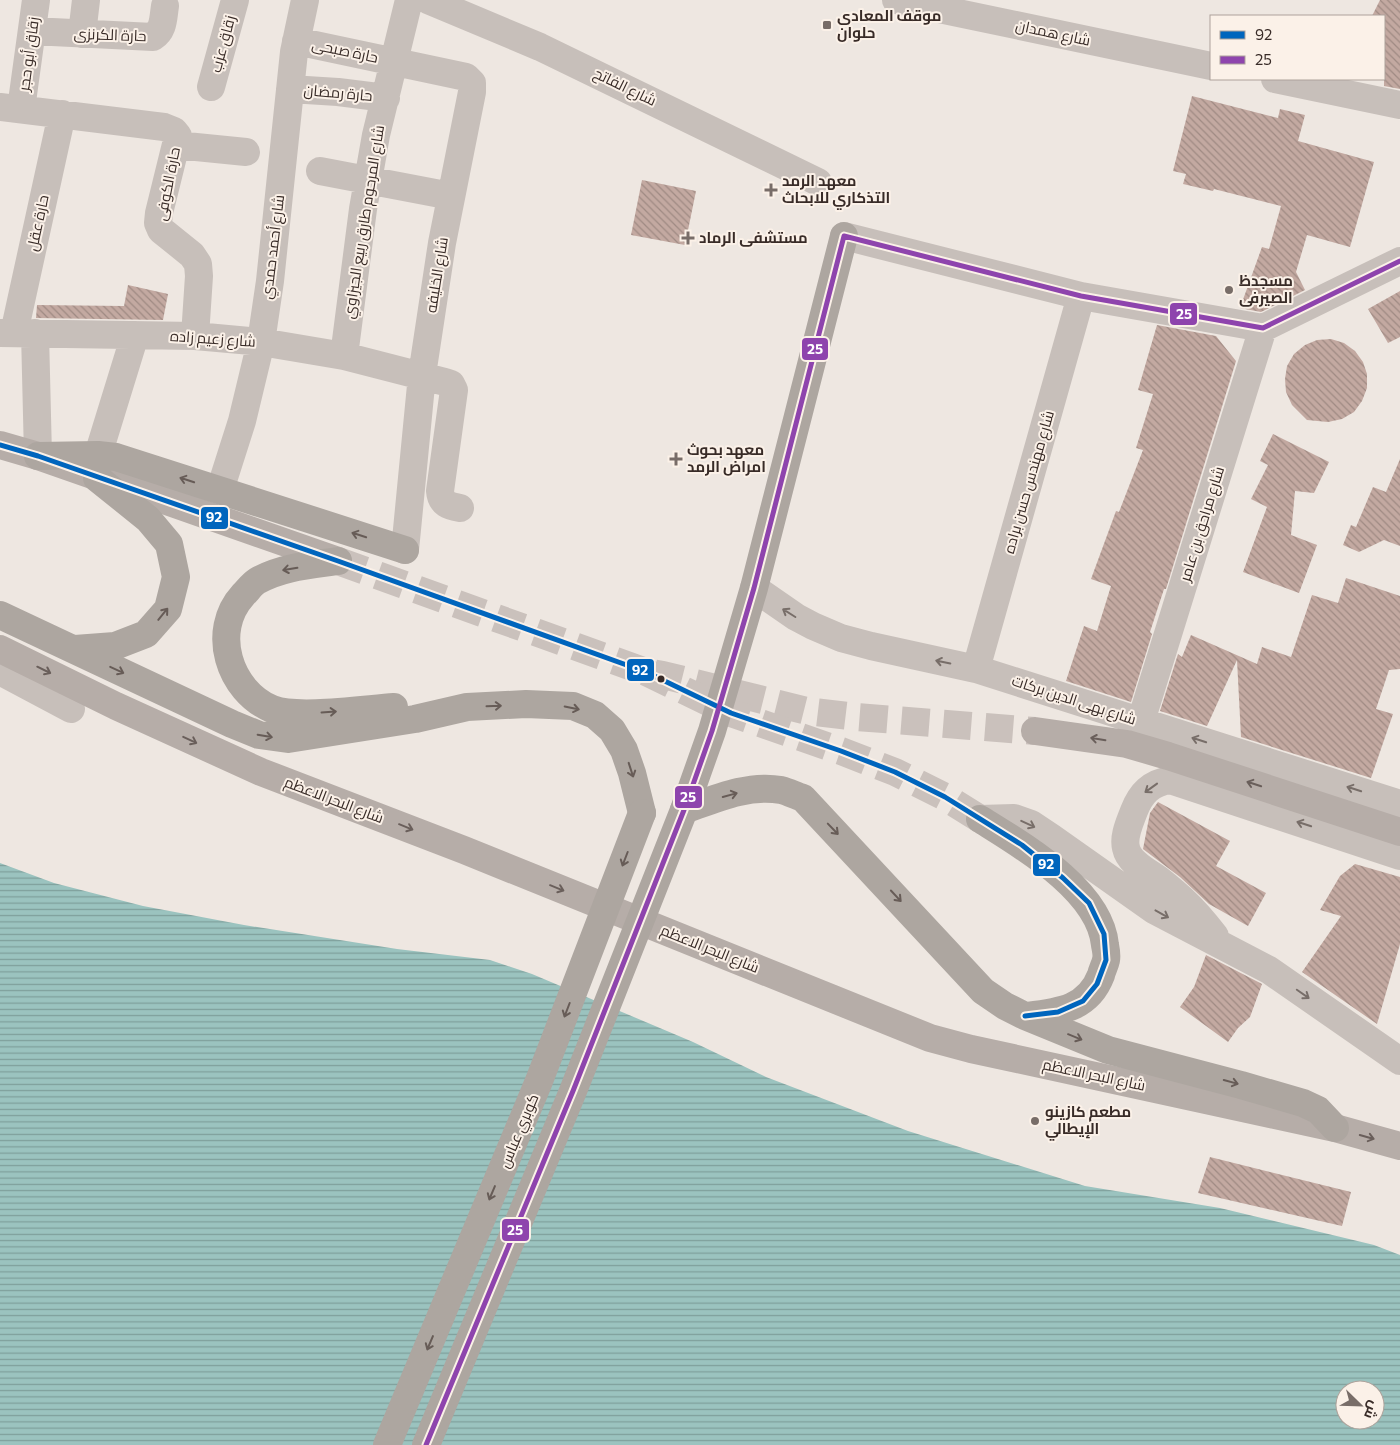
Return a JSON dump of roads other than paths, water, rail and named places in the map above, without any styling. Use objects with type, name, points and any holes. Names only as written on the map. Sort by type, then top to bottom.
[{"type":"highway","points":[[426,1445],[573,1091],[684,810],[712,731],[754,588],[844,236]]},
{"type":"highway","points":[[38,456],[97,466],[116,457],[405,550]]},
{"type":"highway","points":[[73,649],[115,646],[146,634],[168,609],[176,577],[169,544],[148,519],[97,466]]},
{"type":"highway","points":[[338,561],[279,571],[255,582],[237,601],[227,625],[226,651],[234,676],[250,696],[273,709],[298,714],[404,706],[440,705],[467,707]]},
{"type":"highway","points":[[0,615],[259,735],[288,739],[318,736],[415,719],[467,707]]},
{"type":"highway","name":"كوبري عباس","points":[[387,1445],[539,1081],[642,813],[624,750],[612,730],[595,715],[574,706],[526,704],[467,707]]},
{"type":"highway","points":[[684,810],[729,795],[756,789],[782,790],[803,798],[983,991],[1005,1006],[1024,1016],[1108,1050],[1302,1103],[1318,1110],[1335,1128]]},
{"type":"highway","points":[[980,819],[1022,845],[1063,878],[1089,904],[1104,934],[1106,960],[1097,984],[1083,1001],[1058,1012],[1024,1016]]},
{"type":"main road","points":[[0,445],[38,456]]},
{"type":"main road","points":[[97,466],[338,561]]},
{"type":"main road","name":"شارع البحر الاعظم","points":[[0,649],[134,714],[261,772],[464,850],[930,1038],[971,1049],[1335,1128],[1400,1146]]},
{"type":"main road","name":"شارع بهى الدين بركات","points":[[1035,731],[1135,746],[1400,832]]},
{"type":"street","name":"زقاق أبو حجر","points":[[11,108],[32,31],[36,0]]},
{"type":"street","points":[[76,40],[86,0]]},
{"type":"street","name":"زقاق عزب","points":[[212,87],[235,0]]},
{"type":"street","name":"شارع أحمد حمدي","points":[[220,490],[242,421],[260,342],[270,281],[296,41],[305,0]]},
{"type":"street","name":"شارع المرحوم طارق ربيع الجيزاوي","points":[[344,356],[376,135],[409,0]]},
{"type":"street","name":"شارع الفاتح","points":[[428,0],[540,47],[818,182]]},
{"type":"street","name":"شارع همدان","points":[[896,0],[1210,66]]},
{"type":"street","name":"حارة الكرنزى","points":[[32,31],[76,40],[153,37],[160,33],[165,6]]},
{"type":"street","name":"حارة صبحى","points":[[296,41],[395,62]]},
{"type":"street","name":"شارع الخليفه","points":[[395,62],[466,77],[472,84],[442,243],[422,375],[405,550]]},
{"type":"street","points":[[1280,80],[1400,105]]},
{"type":"street","name":"حارة رمضان","points":[[290,89],[386,98]]},
{"type":"street","name":"حارة الكوفى","points":[[11,108],[164,126],[174,131],[178,136],[158,223],[161,230],[192,255],[198,264],[195,336]]},
{"type":"street","name":"حارة عقل","points":[[38,456],[16,333],[62,114]]},
{"type":"street","points":[[176,145],[246,152]]},
{"type":"street","points":[[320,171],[452,196]]},
{"type":"street","points":[[844,236],[1081,296],[1263,328],[1400,261]]},
{"type":"street","name":"شارع مهندس حسن براده","points":[[976,669],[1081,296]]},
{"type":"street","name":"شارع مراحق بن عامر","points":[[1141,721],[1263,328]]},
{"type":"street","name":"شارع زعيم زاده","points":[[16,333],[195,336],[260,342],[344,356],[446,382],[451,384],[454,390],[440,498],[444,503],[460,508]]},
{"type":"street","points":[[97,466],[135,335]]},
{"type":"street","name":"شارع بهى الدين بركات","points":[[754,588],[796,617],[841,638],[976,669],[1399,802]]},
{"type":"street","points":[[0,671],[71,709]]},
{"type":"street","points":[[1222,945],[1203,921],[1182,900],[1160,880],[1135,863],[1129,857],[1126,850],[1126,834],[1137,804],[1142,795],[1155,784],[1170,780],[1400,856]]},
{"type":"street","points":[[980,819],[1014,818],[1031,824],[1154,910],[1269,970],[1400,1061]]},
{"type":"water","points":[[0,863],[54,883],[143,906],[244,925],[397,949],[490,960],[532,974],[693,1042],[766,1077],[908,1131],[1085,1186],[1220,1208],[1374,1245],[1400,1255],[1400,1445],[0,1445]]},
{"type":"tunnel","points":[[338,561],[646,672],[807,711],[857,717],[1035,731]]},
{"type":"tunnel","points":[[646,672],[731,713],[895,772],[945,797],[980,819]]},
{"type":"place","name":"موقف المعادى حلوان","points":[[827,25]]},
{"type":"place","name":"معهد الرمد التذكاري للابحاث","points":[[771,190]]},
{"type":"place","name":"مستشفى الرماد","points":[[688,238]]},
{"type":"place","name":"مسجدظ الصيرفى","points":[[1229,290]]},
{"type":"place","name":"معهد بحوث امراض الرمد","points":[[676,459]]},
{"type":"place","name":"مطعم كازينو الإيطالي","points":[[1035,1121]]}]
